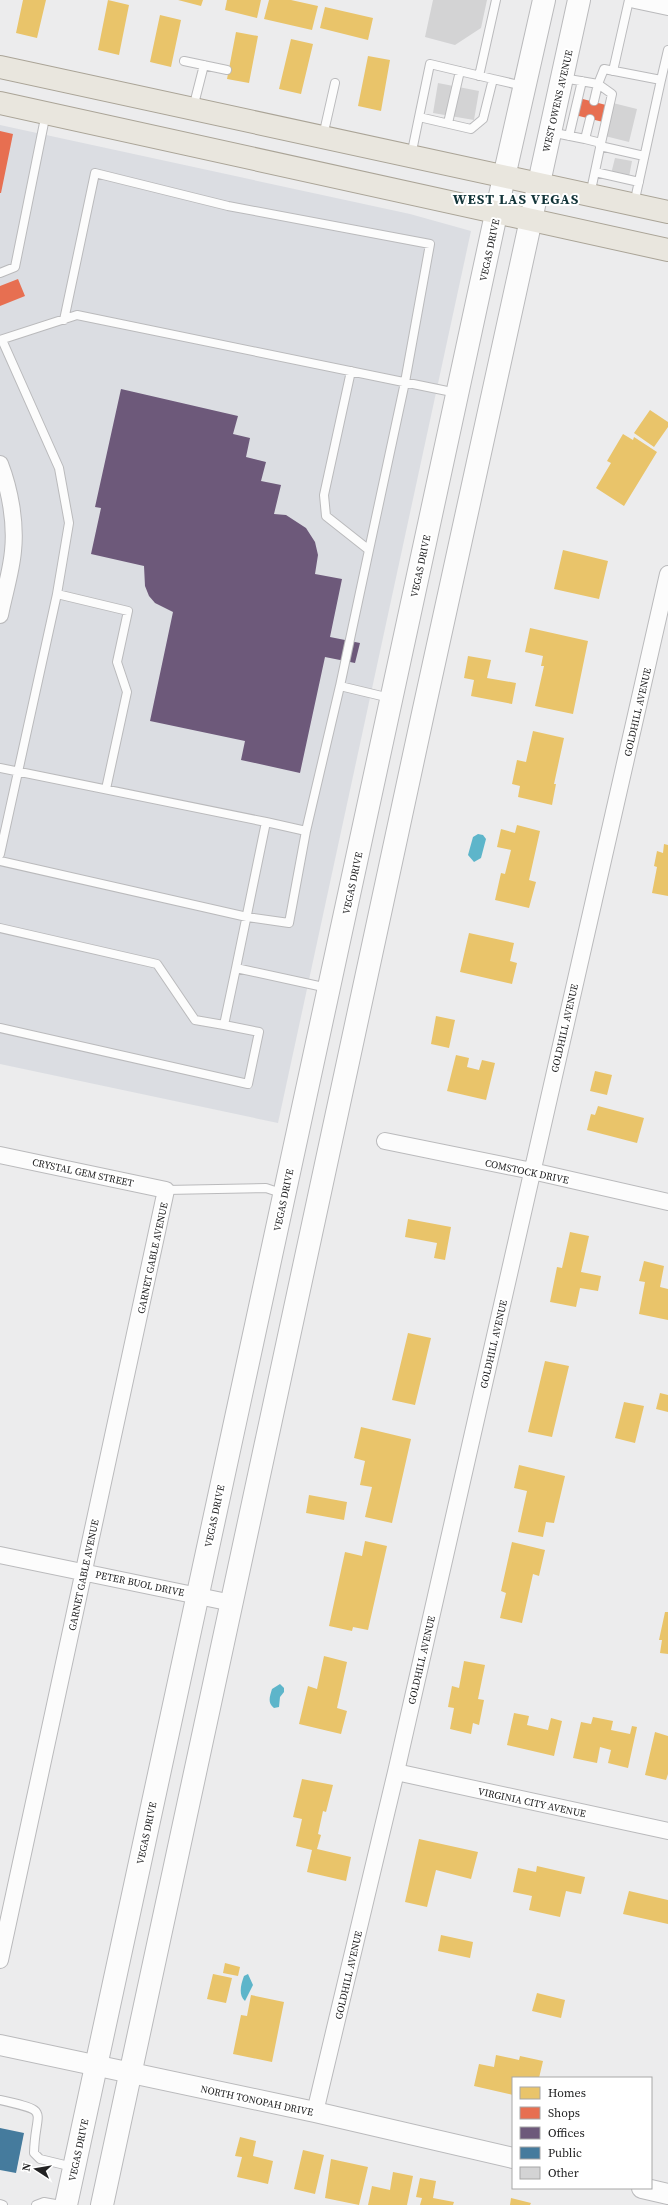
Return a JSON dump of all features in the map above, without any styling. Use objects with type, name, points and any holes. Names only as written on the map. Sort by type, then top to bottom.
[{"type":"main road","points":[[500,195],[544,0]]},
{"type":"main road","name":"WEST OWENS AVENUE","points":[[534,202],[559,134],[572,79],[579,0]]},
{"type":"main road","points":[[0,67],[411,156],[500,195],[534,202],[590,195],[668,212]]},
{"type":"main road","points":[[0,103],[46,113],[534,202],[668,250]]},
{"type":"main road","name":"VEGAS DRIVE","points":[[66,2205],[500,195]]},
{"type":"main road","points":[[102,2205],[534,202]]},
{"type":"main road","points":[[329,988],[362,994]]},
{"type":"street","points":[[635,0],[661,4]]},
{"type":"street","points":[[0,464],[4,474],[13,520],[13,552],[4,580],[0,615]]},
{"type":"street","name":"GOLDHILL AVENUE","points":[[315,2112],[396,1772],[668,574]]},
{"type":"street","name":"COMSTOCK DRIVE","points":[[385,1141],[532,1171],[668,1202]]},
{"type":"street","name":"CRYSTAL GEM STREET","points":[[0,1155],[166,1190]]},
{"type":"street","name":"GARNET GABLE AVENUE","points":[[0,1960],[166,1190]]},
{"type":"street","name":"PETER BUOL DRIVE","points":[[0,1555],[84,1571],[232,1603]]},
{"type":"street","name":"VIRGINIA CITY AVENUE","points":[[396,1772],[668,1831]]},
{"type":"street","name":"NORTH TONOPAH DRIVE","points":[[0,2045],[315,2112],[512,2158]]},
{"type":"street","points":[[646,2189],[668,2194]]},
{"type":"lane","points":[[479,76],[496,0]]},
{"type":"lane","points":[[613,71],[629,0]]},
{"type":"lane","points":[[634,204],[668,50]]},
{"type":"lane","points":[[184,61],[227,70]]},
{"type":"lane","points":[[411,156],[430,64],[525,86]]},
{"type":"lane","points":[[193,109],[204,65]]},
{"type":"lane","points":[[594,102],[598,84],[604,69],[661,80]]},
{"type":"lane","points":[[448,124],[460,72]]},
{"type":"lane","points":[[419,118],[471,129],[483,119],[493,79]]},
{"type":"lane","points":[[572,79],[598,84],[612,94],[590,195]]},
{"type":"lane","points":[[323,137],[335,83]]},
{"type":"lane","points":[[0,273],[15,267],[46,113]]},
{"type":"lane","points":[[585,139],[590,119]]},
{"type":"lane","points":[[559,134],[585,139],[601,145],[644,156]]},
{"type":"lane","points":[[595,172],[639,182]]},
{"type":"lane","points":[[0,861],[247,917],[289,923],[306,831],[340,686],[405,382],[430,244],[228,206],[94,173],[64,320]]},
{"type":"lane","points":[[0,854],[58,594],[68,523],[59,468],[1,340],[78,315],[458,394]]},
{"type":"lane","points":[[351,371],[324,495],[326,516],[369,550]]},
{"type":"lane","points":[[58,594],[128,611],[117,662],[127,692],[106,789]]},
{"type":"lane","points":[[340,686],[392,698]]},
{"type":"lane","points":[[0,768],[306,831]]},
{"type":"lane","points":[[224,1025],[266,822]]},
{"type":"lane","points":[[0,928],[157,964],[195,1020],[259,1032],[248,1084],[0,1028]]},
{"type":"lane","points":[[236,968],[329,988]]},
{"type":"lane","points":[[166,1190],[266,1188],[284,1194]]},
{"type":"lane","points":[[0,2100],[33,2108],[38,2113],[39,2120],[34,2153],[40,2159],[74,2168]]},
{"type":"lane","points":[[36,2205],[44,2202],[61,2205]]},
{"type":"shaded area","points":[[0,125],[410,214],[471,231],[278,1123],[0,1064]]},
{"type":"water","points":[[478,834],[483,835],[486,839],[481,858],[474,862],[468,855],[473,837]]},
{"type":"water","points":[[280,1684],[284,1688],[284,1692],[280,1697],[279,1707],[274,1708],[270,1704],[270,1694],[272,1689]]},
{"type":"water","points":[[248,1974],[253,1985],[245,2001],[241,1996],[241,1989],[244,1976]]},
{"type":"building: Homes","points":[[23,0],[46,0],[37,38],[16,33]]},
{"type":"building: Homes","points":[[108,0],[129,5],[119,55],[98,50]]},
{"type":"building: Homes","points":[[178,0],[203,0],[201,6]]},
{"type":"building: Homes","points":[[227,0],[261,0],[257,18],[225,10]]},
{"type":"building: Homes","points":[[269,0],[291,0],[318,6],[312,30],[264,19]]},
{"type":"building: Homes","points":[[325,7],[373,18],[368,40],[320,28]]},
{"type":"building: Homes","points":[[160,15],[181,20],[171,67],[150,62]]},
{"type":"building: Homes","points":[[236,32],[258,36],[249,83],[227,79]]},
{"type":"building: Homes","points":[[291,39],[313,44],[301,94],[279,89]]},
{"type":"building: Homes","points":[[368,56],[390,60],[381,111],[358,106]]},
{"type":"building: Homes","points":[[650,410],[668,422],[668,427],[654,447],[634,433]]},
{"type":"building: Homes","points":[[623,434],[633,440],[634,437],[657,452],[624,506],[596,488],[611,463],[607,461]]},
{"type":"building: Homes","points":[[563,550],[608,561],[599,599],[554,589]]},
{"type":"building: Homes","points":[[530,628],[588,641],[573,714],[535,706],[544,666],[541,666],[543,656],[525,652]]},
{"type":"building: Homes","points":[[468,656],[491,660],[487,678],[516,683],[512,704],[471,696],[474,680],[464,678]]},
{"type":"building: Homes","points":[[533,731],[564,738],[554,784],[556,784],[552,805],[518,797],[520,786],[512,784],[517,760],[526,762]]},
{"type":"building: Homes","points":[[517,825],[540,831],[529,880],[536,882],[529,908],[495,900],[501,873],[505,874],[511,850],[497,847],[501,829],[515,833]]},
{"type":"building: Homes","points":[[664,844],[668,845],[668,896],[652,893],[657,867],[654,866],[657,851],[663,853]]},
{"type":"building: Homes","points":[[469,933],[514,943],[510,961],[517,963],[512,984],[460,972]]},
{"type":"building: Homes","points":[[436,1016],[455,1020],[449,1048],[431,1044]]},
{"type":"building: Homes","points":[[456,1055],[469,1058],[467,1067],[479,1070],[482,1060],[495,1063],[486,1100],[447,1091]]},
{"type":"building: Homes","points":[[595,1071],[612,1075],[607,1095],[590,1091]]},
{"type":"building: Homes","points":[[598,1106],[644,1118],[637,1143],[587,1130],[591,1114],[595,1115]]},
{"type":"building: Homes","points":[[408,1219],[451,1227],[445,1260],[434,1258],[437,1243],[405,1237]]},
{"type":"building: Homes","points":[[570,1232],[589,1236],[581,1272],[601,1276],[598,1291],[580,1288],[576,1307],[550,1302],[557,1267],[562,1268]]},
{"type":"building: Homes","points":[[644,1261],[664,1266],[660,1287],[668,1289],[668,1320],[639,1314],[645,1282],[639,1281]]},
{"type":"building: Homes","points":[[408,1333],[431,1338],[415,1405],[392,1400]]},
{"type":"building: Homes","points":[[545,1361],[569,1366],[552,1437],[528,1432]]},
{"type":"building: Homes","points":[[660,1393],[668,1395],[668,1412],[656,1409]]},
{"type":"building: Homes","points":[[624,1402],[644,1406],[635,1443],[615,1438]]},
{"type":"building: Homes","points":[[361,1427],[411,1439],[392,1523],[365,1517],[372,1487],[360,1485],[365,1461],[354,1458]]},
{"type":"building: Homes","points":[[519,1465],[565,1476],[554,1523],[546,1522],[543,1537],[518,1532],[527,1491],[514,1488]]},
{"type":"building: Homes","points":[[309,1495],[347,1502],[344,1520],[306,1513]]},
{"type":"building: Homes","points":[[365,1541],[387,1546],[368,1630],[353,1627],[352,1631],[329,1626],[345,1552],[362,1556]]},
{"type":"building: Homes","points":[[512,1542],[545,1550],[539,1576],[533,1574],[522,1623],[500,1618],[506,1593],[501,1591]]},
{"type":"building: Homes","points":[[665,1612],[668,1612],[668,1654],[660,1653],[662,1640],[659,1640]]},
{"type":"building: Homes","points":[[324,1656],[347,1662],[337,1708],[347,1711],[341,1734],[299,1724],[308,1686],[317,1689]]},
{"type":"building: Homes","points":[[464,1661],[485,1665],[478,1699],[484,1700],[479,1725],[473,1723],[471,1734],[450,1729],[454,1708],[448,1707],[452,1686],[459,1688]]},
{"type":"building: Homes","points":[[514,1713],[529,1716],[527,1725],[548,1730],[551,1718],[562,1721],[554,1756],[507,1745]]},
{"type":"building: Homes","points":[[593,1717],[613,1721],[611,1730],[630,1734],[632,1726],[637,1727],[628,1768],[608,1763],[611,1750],[600,1747],[597,1763],[573,1758],[581,1722],[591,1724]]},
{"type":"building: Homes","points":[[655,1732],[668,1736],[668,1774],[666,1780],[645,1775]]},
{"type":"building: Homes","points":[[302,1779],[333,1785],[326,1812],[323,1811],[318,1834],[321,1835],[317,1849],[351,1857],[346,1881],[307,1872],[312,1850],[296,1846],[302,1819],[293,1817]]},
{"type":"building: Homes","points":[[419,1839],[478,1852],[471,1879],[436,1870],[427,1907],[405,1902]]},
{"type":"building: Homes","points":[[537,1866],[585,1877],[581,1894],[566,1891],[560,1917],[529,1910],[532,1896],[513,1892],[518,1868],[536,1872]]},
{"type":"building: Homes","points":[[629,1891],[668,1900],[668,1924],[623,1914]]},
{"type":"building: Homes","points":[[441,1935],[473,1942],[470,1958],[438,1951]]},
{"type":"building: Homes","points":[[225,1963],[240,1967],[238,1976],[223,1973]]},
{"type":"building: Homes","points":[[213,1974],[232,1978],[226,2003],[207,1999]]},
{"type":"building: Homes","points":[[537,1993],[565,2000],[561,2018],[532,2011]]},
{"type":"building: Homes","points":[[251,1995],[284,2002],[272,2062],[233,2054],[241,2015],[247,2016]]},
{"type":"building: Homes","points":[[496,2055],[519,2060],[520,2056],[543,2061],[539,2077],[512,2077],[512,2095],[474,2086],[479,2064],[494,2067]]},
{"type":"building: Homes","points":[[240,2137],[256,2141],[253,2156],[273,2161],[268,2184],[237,2177],[242,2157],[235,2156]]},
{"type":"building: Homes","points":[[303,2150],[324,2155],[315,2194],[294,2189]]},
{"type":"building: Homes","points":[[331,2159],[368,2167],[359,2205],[325,2198]]},
{"type":"building: Homes","points":[[393,2172],[413,2176],[407,2205],[368,2205],[372,2186],[390,2190]]},
{"type":"building: Homes","points":[[420,2178],[436,2181],[433,2198],[454,2202],[453,2205],[420,2205],[422,2198],[416,2197]]},
{"type":"building: Homes","points":[[511,2198],[531,2203],[530,2205],[510,2205]]},
{"type":"building: Shops","points":[[579,98],[606,105],[603,122],[575,115]]},
{"type":"building: Shops","points":[[0,131],[13,134],[1,193],[0,193]]},
{"type":"building: Shops","points":[[18,279],[25,296],[0,306],[0,286]]},
{"type":"building: Offices","points":[[121,389],[238,416],[233,434],[250,438],[246,457],[266,462],[261,481],[281,485],[274,514],[286,515],[306,528],[315,542],[318,555],[315,574],[342,579],[330,637],[360,643],[355,663],[325,657],[300,773],[241,760],[245,741],[150,721],[173,612],[155,603],[149,596],[145,586],[144,566],[91,554],[101,508],[95,507]]},
{"type":"building: Public","points":[[0,2128],[24,2133],[16,2173],[0,2170]]},
{"type":"building: Other","points":[[433,0],[487,0],[481,28],[455,45],[425,37]]},
{"type":"building: Other","points":[[438,83],[479,91],[474,120],[433,113]]},
{"type":"building: Other","points":[[613,103],[637,109],[629,142],[605,136]]},
{"type":"building: Other","points":[[615,158],[632,161],[629,177],[611,174]]},
{"type":"district","name":"WEST LAS VEGAS","points":[[516,199]]}]
